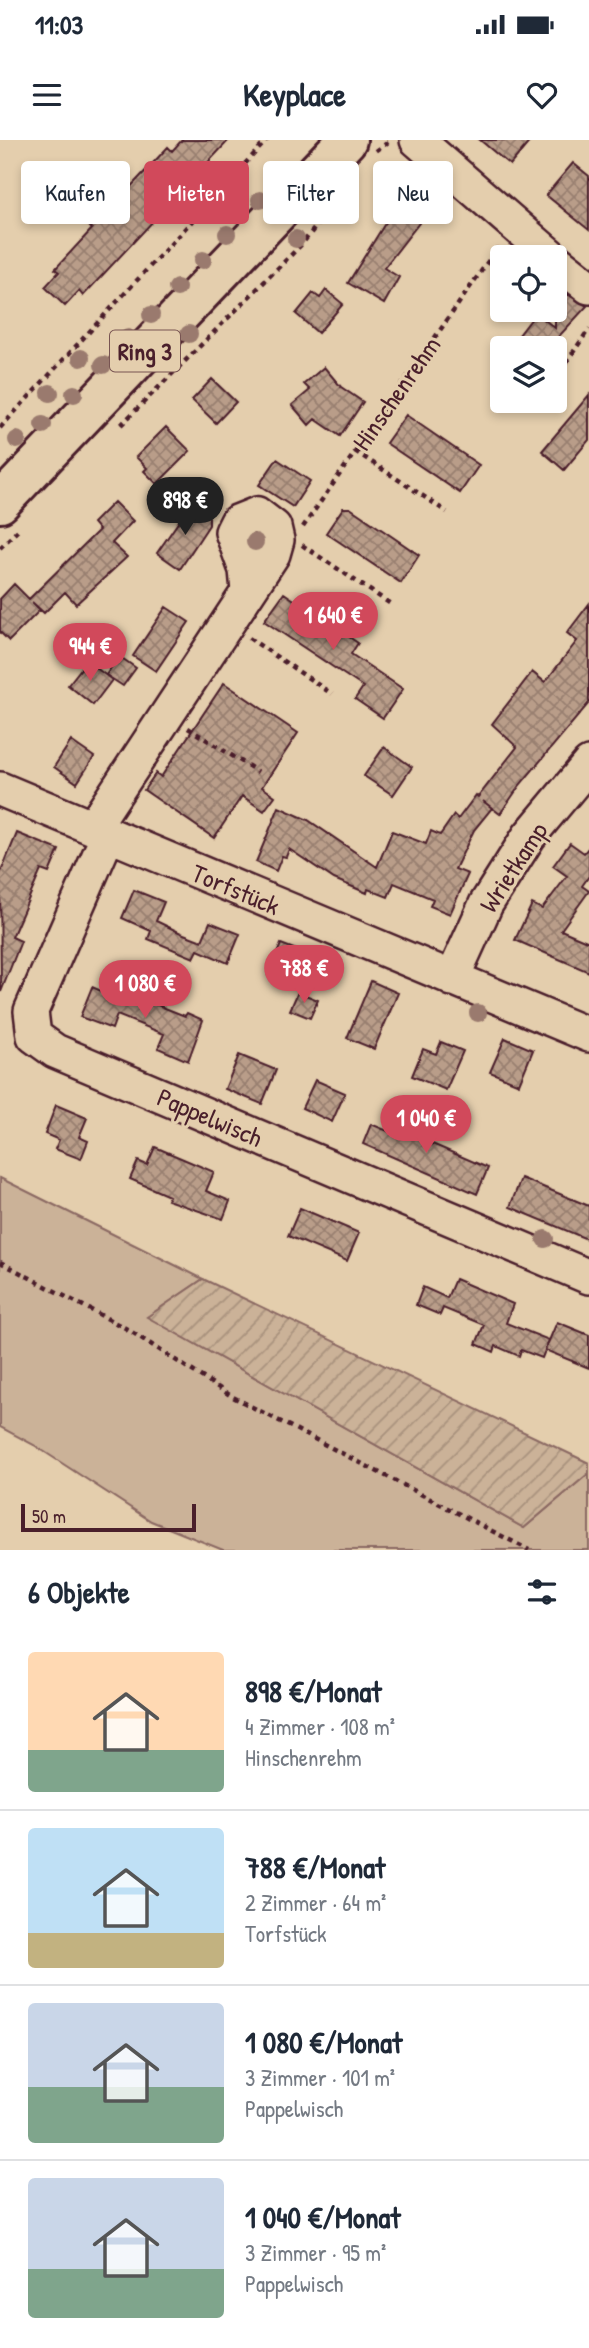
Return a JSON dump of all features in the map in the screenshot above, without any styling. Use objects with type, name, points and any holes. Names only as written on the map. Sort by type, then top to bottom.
[{"type":"main road","name":"Ring 3","points":[[14,511],[359,148]]},
{"type":"street","points":[[417,140],[537,245]]},
{"type":"street","points":[[567,269],[589,287]]},
{"type":"street","points":[[100,831],[167,714],[248,591],[283,547],[268,519],[257,514],[237,522],[232,532],[246,570],[248,591]]},
{"type":"street","name":"Wrietkamp","points":[[452,979],[486,904],[528,836],[589,764]]},
{"type":"street","name":"Torfstück","points":[[0,789],[589,1035]]},
{"type":"street","name":"Pappelwisch","points":[[100,831],[31,1011],[34,1036],[55,1051],[589,1278]]},
{"type":"path","points":[[0,428],[267,140]]},
{"type":"path","points":[[359,148],[380,146],[391,140]]},
{"type":"path","points":[[113,432],[302,244],[318,224]]},
{"type":"path","name":"Hinschenrehm","points":[[283,547],[299,534],[513,226]]},
{"type":"path","points":[[567,361],[589,329]]},
{"type":"path","points":[[355,451],[447,512]]},
{"type":"path","points":[[0,548],[14,511]]},
{"type":"path","points":[[283,547],[392,605]]},
{"type":"path","points":[[227,622],[332,694]]},
{"type":"path","points":[[167,714],[258,772]]},
{"type":"path","points":[[0,1262],[127,1329],[233,1397],[529,1550]]},
{"type":"shaded area","points":[[0,1178],[203,1279],[148,1317],[524,1528],[589,1473],[589,1550],[223,1550],[151,1521],[34,1445],[0,1427]]},
{"type":"shaded area","points":[[203,1279],[589,1463],[589,1473],[524,1528],[147,1317]]},
{"type":"building","points":[[182,140],[229,140],[209,161],[155,161],[168,147],[172,151]]},
{"type":"building","points":[[480,140],[531,140],[510,165]]},
{"type":"building","points":[[573,163],[589,176],[589,230],[546,195]]},
{"type":"building","points":[[144,173],[144,224],[150,224],[83,296],[79,291],[65,306],[45,287],[59,272],[55,269],[92,229],[87,224],[130,224],[130,187]]},
{"type":"building","points":[[418,224],[384,268],[399,277],[384,304],[348,283],[384,225]]},
{"type":"building","points":[[326,290],[343,304],[318,333],[296,314],[313,293],[320,298]]},
{"type":"building","points":[[567,294],[587,306],[559,336],[518,336],[529,322],[547,322],[555,328],[555,322],[567,322]]},
{"type":"building","points":[[324,367],[341,387],[363,402],[340,436],[315,419],[309,425],[292,405],[310,390],[304,384]]},
{"type":"building","points":[[212,379],[236,402],[216,423],[192,400]]},
{"type":"building","points":[[589,395],[589,440],[564,470],[542,451]]},
{"type":"building","points":[[406,415],[479,465],[460,493],[386,443]]},
{"type":"building","points":[[166,427],[190,451],[157,484],[144,471],[147,468],[136,457]]},
{"type":"building","points":[[277,459],[310,481],[293,507],[259,485]]},
{"type":"building","points":[[114,502],[133,521],[112,543],[127,557],[76,604],[65,592],[44,613],[32,602],[40,610],[9,641],[0,632],[0,599],[14,584],[29,599],[99,530],[93,523]]},
{"type":"building","points":[[188,508],[195,508],[209,517],[209,525],[180,569],[157,553]]},
{"type":"building","points":[[343,508],[350,508],[419,555],[401,583],[326,533]]},
{"type":"building","points":[[284,593],[358,643],[351,654],[403,689],[383,718],[355,699],[363,687],[264,621]]},
{"type":"building","points":[[589,604],[589,703],[520,785],[500,814],[483,801],[492,808],[474,830],[455,869],[468,874],[450,914],[430,906],[433,899],[394,883],[388,897],[368,889],[367,893],[334,879],[289,849],[286,857],[282,856],[276,871],[256,862],[279,807],[308,820],[377,867],[392,831],[426,844],[431,831],[440,835],[454,815],[458,819],[476,795],[478,797],[517,747],[492,724],[532,672],[545,682],[577,641],[567,633]]},
{"type":"building","points":[[166,607],[189,622],[156,671],[133,656]]},
{"type":"building","points":[[119,656],[136,668],[123,686],[106,675]]},
{"type":"building","points":[[87,661],[112,680],[93,705],[68,685]]},
{"type":"building","points":[[224,683],[298,733],[262,787],[275,796],[264,811],[242,796],[214,838],[144,790],[156,773],[161,777]]},
{"type":"building","points":[[71,741],[94,757],[77,783],[54,767]]},
{"type":"building","points":[[384,747],[412,767],[393,795],[364,776]]},
{"type":"building","points":[[17,833],[59,850],[49,873],[41,870],[12,937],[21,941],[1,992],[0,874]]},
{"type":"building","points":[[570,843],[584,853],[589,847],[589,876],[582,886],[589,891],[561,930],[589,942],[589,972],[515,940],[532,904],[542,909],[567,876],[553,866]]},
{"type":"building","points":[[134,890],[164,902],[156,921],[181,933],[202,941],[210,922],[240,934],[228,963],[198,950],[194,958],[148,939],[151,931],[122,918]]},
{"type":"building","points":[[281,944],[307,954],[294,985],[268,975]]},
{"type":"building","points":[[371,981],[398,993],[374,1049],[347,1038]]},
{"type":"building","points":[[92,987],[122,1000],[125,992],[185,1016],[187,1013],[203,1020],[188,1061],[158,1048],[164,1034],[117,1015],[112,1029],[80,1017]]},
{"type":"building","points":[[298,992],[318,1000],[310,1018],[290,1010]]},
{"type":"building","points":[[505,1038],[533,1050],[519,1084],[490,1072]]},
{"type":"building","points":[[441,1042],[463,1051],[446,1090],[412,1076],[423,1049],[436,1054]]},
{"type":"building","points":[[239,1055],[276,1070],[262,1104],[225,1089]]},
{"type":"building","points":[[315,1080],[345,1093],[332,1122],[302,1108]]},
{"type":"building","points":[[56,1105],[87,1118],[79,1137],[88,1141],[81,1159],[55,1149],[59,1140],[45,1134]]},
{"type":"building","points":[[396,1118],[428,1130],[423,1140],[488,1168],[477,1194],[363,1144],[371,1124],[390,1132]]},
{"type":"building","points":[[155,1147],[214,1172],[206,1191],[230,1201],[223,1219],[167,1200],[169,1196],[130,1179],[138,1161],[147,1165]]},
{"type":"building","points":[[521,1178],[589,1206],[589,1240],[510,1207]]},
{"type":"building","points":[[300,1208],[359,1233],[347,1261],[288,1236]]},
{"type":"building","points":[[455,1279],[513,1304],[506,1323],[549,1340],[542,1358],[521,1350],[519,1356],[496,1346],[494,1352],[476,1344],[484,1325],[443,1308],[440,1315],[416,1305],[423,1287],[447,1298]]},
{"type":"building","points":[[557,1322],[589,1335],[589,1368],[545,1350]]}]
